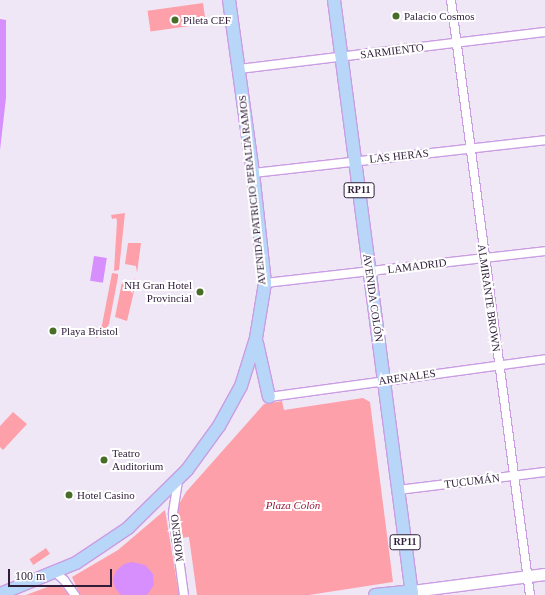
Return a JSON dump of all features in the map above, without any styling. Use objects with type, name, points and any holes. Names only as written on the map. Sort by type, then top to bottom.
[{"type":"main road","name":"AVENIDA PATRICIO PERALTA RAMOS","points":[[0,594],[56,573],[114,540],[178,481],[212,437],[235,400],[256,338],[265,283],[253,173],[229,0]]},
{"type":"main road","name":"AVENIDA COLÓN","points":[[334,0],[412,593]]},
{"type":"main road","points":[[256,338],[268,397]]},
{"type":"main road","points":[[375,595],[412,593]]},
{"type":"street","name":"ALMIRANTE BROWN","points":[[451,0],[498,365],[530,595]]},
{"type":"street","name":"SARMIENTO","points":[[239,69],[545,32]]},
{"type":"street","name":"LAS HERAS","points":[[253,173],[545,140]]},
{"type":"street","name":"LAMADRID","points":[[265,283],[545,251]]},
{"type":"street","name":"ARENALES","points":[[268,397],[545,359]]},
{"type":"street","name":"TUCUMÁN","points":[[398,490],[545,472]]},
{"type":"street","name":"MORENO","points":[[178,481],[173,514],[184,595]]},
{"type":"street","points":[[56,573],[64,580],[75,595]]},
{"type":"street","points":[[412,593],[545,574]]},
{"type":"green space","points":[[203,3],[206,24],[150,32],[148,11]]},
{"type":"green space","points":[[125,213],[119,270],[114,271],[117,221],[116,218],[112,219],[111,215]]},
{"type":"green space","points":[[128,243],[141,243],[137,273],[136,266],[125,264]]},
{"type":"green space","points":[[112,273],[118,274],[118,277],[109,324],[103,335],[96,338],[95,335],[102,325]]},
{"type":"green space","points":[[135,277],[135,287],[127,321],[115,317],[122,282],[134,284]]},
{"type":"green space","name":"Plaza Colón","points":[[363,398],[370,402],[393,582],[309,595],[197,595],[189,537],[181,538],[178,514],[179,504],[186,492],[264,404],[282,401],[284,410]]},
{"type":"green space","points":[[13,412],[27,424],[3,450],[0,447],[0,426]]},
{"type":"green space","points":[[165,510],[179,595],[80,595],[72,577],[118,550]]},
{"type":"green space","points":[[46,548],[50,554],[33,565],[29,559]]},
{"type":"green space","points":[[53,585],[62,587],[69,595],[26,595]]},
{"type":"shaded area","points":[[0,19],[6,20],[6,98],[0,150]]},
{"type":"shaded area","points":[[94,256],[107,258],[103,283],[90,281]]},
{"type":"shaded area","points":[[132,562],[145,565],[153,574],[154,585],[147,595],[121,595],[115,588],[113,579],[116,571],[124,564]]},
{"type":"place","name":"Palacio Cosmos","points":[[396,16]]},
{"type":"place","name":"Pileta CEF","points":[[175,20]]},
{"type":"place","name":"NH Gran Hotel Provincial","points":[[200,292]]},
{"type":"place","name":"Playa Bristol","points":[[53,331]]},
{"type":"place","name":"Teatro Auditorium","points":[[104,460]]},
{"type":"place","name":"Hotel Casino","points":[[69,495]]}]
